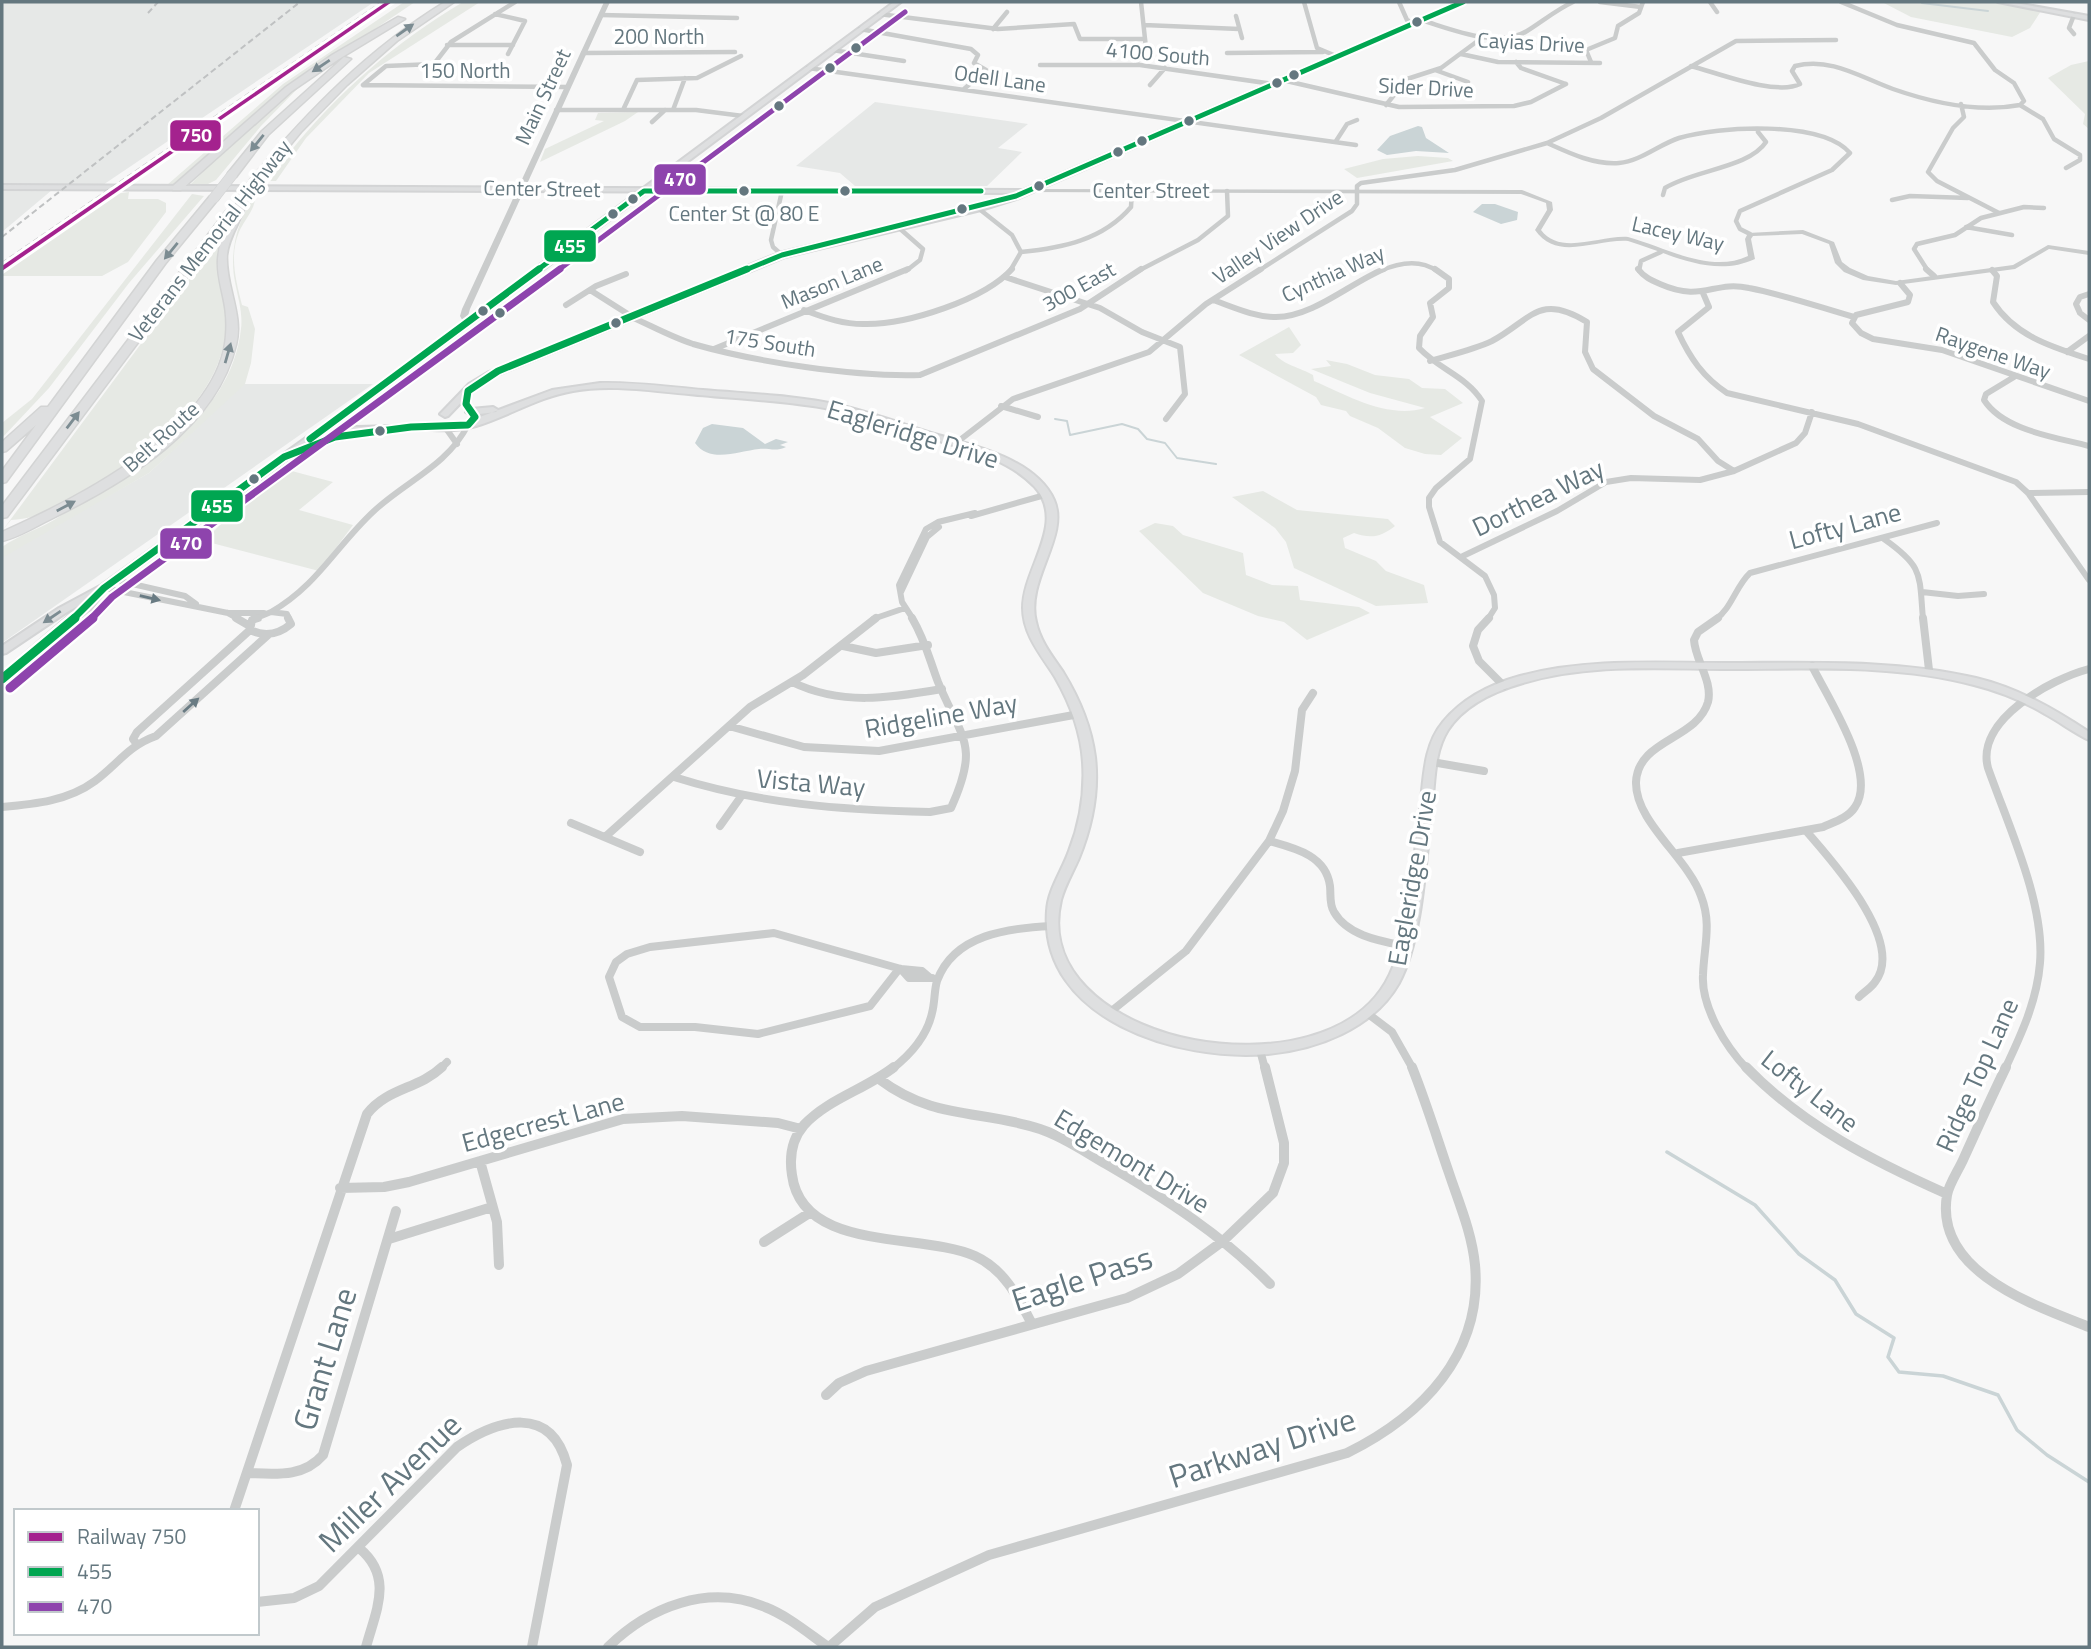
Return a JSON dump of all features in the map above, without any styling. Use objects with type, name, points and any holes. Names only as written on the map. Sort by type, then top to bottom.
[{"type":"highway","name":"Veterans Memorial Highway","points":[[2,514],[295,131],[345,80],[385,45],[450,2]]},
{"type":"highway","name":"Veterans Memorial Highway","points":[[2,479],[162,262],[265,133],[306,94],[411,13]]},
{"type":"highway","points":[[177,188],[303,78],[345,50],[401,19]]},
{"type":"highway","name":"Belt Route","points":[[3,536],[72,503],[127,469],[170,435],[213,387],[226,362],[232,332],[223,251],[230,226],[242,206],[244,195]]},
{"type":"highway","points":[[2,447],[73,385]]},
{"type":"main road","points":[[2,651],[63,610],[104,588],[327,427],[898,2]]},
{"type":"main road","points":[[443,421],[468,391],[492,374],[630,316],[782,255],[978,208],[1028,191],[1463,2]]},
{"type":"main road","points":[[2001,2],[2089,18]]},
{"type":"main road","points":[[1046,182],[1058,191]]},
{"type":"main road","name":"Center Street","points":[[2,187],[1028,191]]},
{"type":"main road","name":"Eagleridge Drive","points":[[443,421],[511,408],[570,389],[633,386],[825,405],[956,443],[1016,467],[1045,495],[1052,511],[1053,528],[1031,588],[1030,619],[1037,642],[1064,683],[1079,714],[1088,754],[1089,796],[1079,842],[1056,895],[1052,926],[1056,950],[1065,970],[1078,987],[1109,1013],[1136,1029],[1175,1042],[1226,1051],[1260,1050],[1317,1039],[1367,1013],[1395,979],[1405,946],[1432,762],[1440,734],[1456,714],[1504,686],[1572,670],[1700,666],[1929,670],[1973,679],[2028,700],[2089,737]]},
{"type":"main road","points":[[284,457],[329,438],[470,417],[466,402],[468,391]]},
{"type":"main road","points":[[327,427],[374,432]]},
{"type":"main road","points":[[2,679],[86,608],[104,588]]},
{"type":"street","points":[[447,45],[515,2]]},
{"type":"street","name":"Main Street","points":[[468,323],[464,316],[466,309],[607,2]]},
{"type":"street","points":[[1135,65],[1146,49],[1141,2]]},
{"type":"street","points":[[1304,2],[1317,48],[1336,56]]},
{"type":"street","points":[[1399,2],[1406,20],[1483,37],[1509,37],[1525,32],[1551,12],[1573,2]]},
{"type":"street","points":[[1591,62],[1586,54],[1587,49],[1615,38],[1620,24],[1637,14],[1642,5],[1600,2]]},
{"type":"street","points":[[1710,2],[1717,12]]},
{"type":"street","points":[[1691,66],[1784,88],[1800,84],[1792,71],[1795,66],[1828,64],[1899,91],[1961,104],[2002,108],[2020,105],[2024,101],[2015,84],[1995,70],[1974,43],[1897,25],[1841,2]]},
{"type":"street","points":[[993,29],[1007,12]]},
{"type":"street","points":[[495,14],[524,19],[525,22],[508,54]]},
{"type":"street","points":[[879,14],[993,29],[1071,24],[1075,26],[1078,38],[1145,39]]},
{"type":"street","points":[[601,15],[737,18]]},
{"type":"street","points":[[2074,15],[2069,28],[2074,34]]},
{"type":"street","points":[[1236,16],[1242,38]]},
{"type":"street","points":[[1144,25],[1239,29]]},
{"type":"street","points":[[860,29],[971,49],[978,55],[974,63],[986,70],[964,89]]},
{"type":"street","points":[[1386,105],[1407,79],[1436,71],[1483,37]]},
{"type":"street","name":"Valley View Drive","points":[[956,443],[1000,407],[1018,397],[1145,354],[1213,300],[1352,211],[1357,204],[1359,184],[1363,182],[1443,172],[1547,143],[1593,122],[1738,40],[1836,40]]},
{"type":"street","points":[[447,45],[513,45]]},
{"type":"street","name":"150 North","points":[[447,45],[433,64],[389,65],[363,85],[568,86]]},
{"type":"street","points":[[832,50],[904,61]]},
{"type":"street","name":"200 North","points":[[583,53],[735,52]]},
{"type":"street","points":[[1227,53],[1323,52]]},
{"type":"street","name":"Cayias Drive","points":[[1461,54],[1516,62],[1600,63]]},
{"type":"street","points":[[623,110],[637,80],[700,77],[741,56]]},
{"type":"street","name":"Sider Drive","points":[[1282,80],[1386,105],[1514,106],[1531,102],[1566,83],[1521,68],[1516,62]]},
{"type":"street","name":"4100 South","points":[[1040,65],[1135,65],[1273,84]]},
{"type":"street","name":"Odell Lane","points":[[807,68],[1356,145]]},
{"type":"street","points":[[1150,85],[1165,68]]},
{"type":"street","points":[[1436,71],[1468,82]]},
{"type":"street","points":[[673,110],[685,78]]},
{"type":"street","points":[[1961,104],[1964,117],[1953,128],[1928,172],[1934,179],[1999,213]]},
{"type":"street","points":[[2020,105],[2043,119],[2054,139],[2080,155],[2078,161],[2066,168]]},
{"type":"street","points":[[556,110],[673,110],[743,116]]},
{"type":"street","points":[[652,122],[665,110]]},
{"type":"street","points":[[1336,141],[1347,124],[1357,120]]},
{"type":"street","points":[[1547,143],[1588,160],[1617,163],[1632,160],[1684,137],[1758,132],[1820,133],[1844,142],[1850,153],[1832,170],[1740,211],[1736,221],[1741,229],[1751,234]]},
{"type":"street","points":[[1663,195],[1665,188],[1685,177],[1732,163],[1762,149],[1766,142],[1758,132]]},
{"type":"street","points":[[782,191],[771,240],[773,247],[782,255]]},
{"type":"street","name":"Center Street","points":[[1028,191],[1514,191],[1542,198]]},
{"type":"street","points":[[1021,252],[1076,240],[1108,228],[1127,213],[1132,203],[1132,191]]},
{"type":"street","name":"300 East","points":[[911,376],[935,371],[1089,304],[1134,273],[1199,240],[1225,220],[1230,210],[1227,191]]},
{"type":"street","points":[[1892,201],[1910,196],[1969,198]]},
{"type":"street","name":"Lacey Way","points":[[1542,198],[1550,206],[1538,230],[1546,239],[1572,246],[1620,238],[1702,261],[1741,263],[1753,256],[1748,239],[1751,234],[1817,234],[1832,243],[1839,263],[1851,273],[1872,280],[1900,283],[2023,265],[2037,251],[2048,247],[2089,253]]},
{"type":"street","points":[[804,310],[827,320],[853,324],[905,321],[932,313],[1005,277],[1017,263],[1021,252],[1012,235],[978,208]]},
{"type":"street","points":[[1934,276],[1915,254],[1914,248],[1922,242],[1952,236],[1977,219],[2024,208],[2044,208]]},
{"type":"street","name":"Mason Lane","points":[[713,350],[914,266],[922,257],[921,246],[898,227]]},
{"type":"street","points":[[1966,227],[2012,234]]},
{"type":"street","points":[[1661,251],[1639,263],[1637,270],[1669,290],[1703,293],[1726,287],[1747,287],[1854,317]]},
{"type":"street","name":"Cynthia Way","points":[[1213,300],[1263,316],[1287,316],[1325,302],[1385,267],[1405,264],[1427,267],[1444,274],[1450,284],[1447,290],[1431,301],[1433,317],[1419,339],[1420,351],[1430,361]]},
{"type":"street","points":[[1993,270],[1997,276],[1993,299],[2001,314],[2028,336],[2089,359]]},
{"type":"street","points":[[566,304],[626,274]]},
{"type":"street","points":[[1005,277],[1089,304],[1165,340],[1182,351],[1185,390],[1181,403],[1166,419]]},
{"type":"street","name":"Raygene Way","points":[[1900,283],[1910,295],[1908,302],[1854,317],[1852,323],[1855,328],[1872,339],[1937,348],[2089,401]]},
{"type":"street","name":"175 South","points":[[590,290],[602,295],[607,303],[630,316],[667,334],[713,350],[780,363],[911,376]]},
{"type":"street","points":[[1703,293],[1709,301],[1707,310],[1683,324],[1678,332],[1688,355],[1717,387],[1732,395],[1833,417],[2004,477],[2028,493],[2089,580]]},
{"type":"street","points":[[2089,294],[2080,297],[2076,304],[2080,313],[2089,320]]},
{"type":"street","points":[[1430,361],[1496,339],[1532,311],[1550,308],[1569,310],[1587,322],[1585,352],[1593,369],[1660,420],[1698,439],[1715,458],[1734,471]]},
{"type":"street","points":[[2067,352],[2089,336]]},
{"type":"street","points":[[1430,361],[1471,384],[1482,398],[1469,459],[1433,491],[1428,504],[1438,539],[1464,556],[1488,580],[1495,598],[1492,616],[1475,635],[1475,654],[1504,686]]},
{"type":"street","points":[[2014,377],[1986,394],[1984,403],[1988,409],[2006,420],[2089,446]]},
{"type":"street","points":[[1000,407],[1038,417]]},
{"type":"street","name":"Dorthea Way","points":[[1464,556],[1558,511],[1606,482],[1631,478],[1690,481],[1734,471],[1796,443],[1805,433],[1812,412]]},
{"type":"street","points":[[136,743],[133,739],[137,732],[249,628],[267,612],[296,599],[327,569],[374,511],[432,470],[464,438],[470,417]]},
{"type":"street","points":[[443,421],[457,444]]},
{"type":"street","points":[[2028,493],[2089,492]]},
{"type":"street","points":[[965,735],[942,689],[928,645],[905,608],[901,592],[931,532],[975,513],[1045,495]]},
{"type":"street","name":"Lofty Lane","points":[[1937,523],[1750,573],[1738,584],[1722,615],[1695,636],[1694,650],[1709,696],[1704,712],[1693,726],[1647,755],[1639,768],[1636,782],[1637,795],[1647,817],[1678,853],[1695,880],[1704,905],[1708,937],[1702,972],[1703,988],[1717,1027],[1731,1053],[1768,1090],[1840,1143],[1872,1161],[1947,1194]]},
{"type":"street","points":[[1884,539],[1915,565],[1922,592],[1929,670]]},
{"type":"street","points":[[115,580],[185,596],[196,604]]},
{"type":"street","points":[[104,588],[177,604],[196,604],[228,613],[267,612],[290,616]]},
{"type":"street","points":[[1922,592],[1958,596],[1984,594]]},
{"type":"street","points":[[2,807],[41,804],[72,794],[96,781],[136,743],[156,736],[268,635],[289,626],[296,599]]},
{"type":"street","points":[[605,837],[750,707],[792,682],[843,646],[879,615],[905,608]]},
{"type":"street","points":[[228,613],[249,628],[268,635]]},
{"type":"street","points":[[843,646],[876,653],[928,645]]},
{"type":"street","points":[[1678,853],[1740,840],[1807,832],[1833,823],[1848,813],[1857,801],[1861,786],[1858,765],[1812,666]]},
{"type":"street","points":[[2028,700],[2053,681],[2089,669]]},
{"type":"street","points":[[792,682],[816,694],[842,699],[879,699],[942,689]]},
{"type":"street","points":[[1109,1013],[1186,951],[1269,841],[1293,781],[1302,710],[1313,693]]},
{"type":"street","name":"Ridge Top Lane","points":[[2028,700],[1996,729],[1985,749],[1988,768],[2038,921],[2040,964],[2037,984],[2028,1020],[1947,1194],[1945,1211],[1951,1234],[1976,1269],[2007,1292],[2089,1327]]},
{"type":"street","name":"Ridgeline Way","points":[[729,726],[789,745],[848,751],[894,750],[1079,714]]},
{"type":"street","name":"Vista Way","points":[[674,776],[740,798],[820,810],[946,811],[957,801],[965,777],[968,758],[965,735]]},
{"type":"street","points":[[1432,762],[1484,771]]},
{"type":"street","points":[[720,826],[740,798]]},
{"type":"street","points":[[571,823],[640,852]]},
{"type":"street","points":[[1807,832],[1855,890],[1876,932],[1881,961],[1879,976],[1872,987],[1859,997]]},
{"type":"street","points":[[1269,841],[1302,852],[1324,869],[1329,881],[1331,907],[1348,928],[1368,937],[1405,946]]},
{"type":"street","points":[[1032,1324],[1011,1284],[1002,1273],[979,1257],[942,1246],[851,1233],[811,1212],[796,1191],[790,1172],[792,1153],[801,1129],[827,1105],[879,1079],[906,1057],[921,1038],[931,1019],[934,978],[952,957],[977,939],[1013,928],[1052,926]]},
{"type":"street","points":[[900,969],[877,1001],[870,1006],[758,1034],[695,1027],[633,1026],[622,1017],[609,982],[616,962],[642,948],[768,933],[794,936],[900,969],[909,978],[934,978]]},
{"type":"street","name":"Parkway Drive","points":[[828,1647],[875,1607],[978,1560],[1347,1453],[1385,1434],[1432,1394],[1455,1364],[1469,1328],[1476,1294],[1472,1245],[1408,1057],[1392,1032],[1367,1013]]},
{"type":"street","name":"Eagle Pass","points":[[826,1395],[839,1383],[866,1371],[1144,1291],[1178,1274],[1223,1241],[1266,1201],[1278,1183],[1284,1163],[1284,1143],[1260,1050]]},
{"type":"street","points":[[235,1509],[340,1188],[370,1108],[391,1090],[429,1077],[447,1062]]},
{"type":"street","name":"Edgemont Drive","points":[[879,1079],[900,1095],[932,1110],[962,1117],[1017,1123],[1057,1136],[1167,1201],[1250,1262],[1270,1284]]},
{"type":"street","name":"Edgecrest Lane","points":[[340,1188],[397,1185],[597,1125],[638,1117],[667,1116],[764,1122],[801,1129]]},
{"type":"street","points":[[480,1161],[498,1228],[499,1265]]},
{"type":"street","points":[[389,1239],[492,1207]]},
{"type":"street","name":"Grant Lane","points":[[247,1473],[298,1473],[310,1468],[323,1455],[396,1211]]},
{"type":"street","points":[[764,1241],[811,1212]]},
{"type":"street","name":"Miller Avenue","points":[[259,1602],[279,1602],[307,1593],[330,1577],[466,1439],[489,1427],[512,1421],[541,1427],[561,1444],[567,1465],[532,1647]]},
{"type":"street","points":[[359,1548],[374,1560],[382,1581],[366,1647]]},
{"type":"street","points":[[608,1647],[650,1614],[687,1600],[727,1597],[755,1603],[774,1611],[828,1647]]},
{"type":"shaded area","points":[[2,2],[374,2],[94,191],[52,190],[2,232]]},
{"type":"shaded area","points":[[404,2],[415,2],[302,78],[176,184],[167,185],[283,84]]},
{"type":"shaded area","points":[[463,2],[480,2],[369,73],[306,138],[276,181],[268,181],[274,170],[348,88],[415,33]]},
{"type":"shaded area","points":[[1882,2],[1996,2],[2041,11],[2030,28],[2012,37],[1911,17]]},
{"type":"shaded area","points":[[2089,61],[2089,129],[2083,124],[2085,114],[2048,78],[2071,65]]},
{"type":"shaded area","points":[[305,81],[261,126],[216,180],[206,185],[191,184],[227,147]]},
{"type":"shaded area","points":[[875,102],[1028,124],[998,148],[1022,152],[987,186],[855,186],[840,173],[796,166]]},
{"type":"shaded area","points":[[638,112],[625,121],[540,162],[545,149],[604,121],[595,120],[598,113]]},
{"type":"shaded area","points":[[1422,127],[1426,138],[1449,153],[1416,151],[1387,155],[1377,150],[1390,136]]},
{"type":"shaded area","points":[[1418,156],[1448,158],[1453,161],[1357,178],[1344,169],[1383,159]]},
{"type":"shaded area","points":[[129,192],[128,199],[158,199],[166,203],[166,212],[128,262],[102,276],[2,276],[2,272],[108,195]]},
{"type":"shaded area","points":[[192,194],[204,196],[129,283],[49,388],[2,438],[2,423],[32,399]]},
{"type":"shaded area","points":[[255,196],[252,210],[239,232],[234,250],[234,268],[242,305],[248,307],[255,329],[251,363],[245,384],[149,473],[2,558],[2,547],[54,520],[171,443],[196,420],[217,393],[233,363],[241,329],[241,311],[233,271],[234,248],[243,215]]},
{"type":"shaded area","points":[[1482,204],[1495,204],[1518,212],[1517,220],[1501,224],[1473,212]]},
{"type":"shaded area","points":[[221,236],[218,264],[225,312],[225,337],[219,362],[192,406],[154,443],[110,475],[52,509],[32,517],[11,520],[2,531]]},
{"type":"shaded area","points":[[1289,327],[1301,345],[1293,353],[1275,354],[1313,375],[1314,381],[1354,399],[1397,411],[1425,408],[1370,393],[1311,369],[1331,366],[1326,360],[1347,364],[1375,375],[1409,379],[1422,388],[1445,389],[1463,403],[1430,417],[1462,438],[1441,455],[1405,448],[1378,428],[1350,416],[1346,411],[1321,405],[1316,397],[1239,355]]},
{"type":"shaded area","points":[[243,384],[373,384],[2,643],[2,558],[5,554],[149,473]]},
{"type":"shaded area","points":[[712,424],[743,428],[765,444],[776,439],[788,442],[780,445],[786,447],[779,449],[717,455],[701,449],[695,443],[703,428]]},
{"type":"shaded area","points":[[288,470],[333,482],[299,510],[353,525],[319,571],[204,541],[227,518]]},
{"type":"shaded area","points":[[1263,491],[1297,510],[1388,519],[1395,526],[1390,530],[1371,536],[1354,533],[1343,538],[1345,548],[1376,561],[1386,571],[1424,585],[1428,603],[1376,606],[1294,568],[1286,542],[1275,528],[1232,497]]},
{"type":"shaded area","points":[[1155,523],[1173,526],[1183,535],[1243,553],[1246,575],[1272,585],[1298,586],[1300,600],[1359,607],[1370,613],[1307,640],[1284,622],[1258,616],[1203,593],[1139,531]]},
{"type":"waterway","points":[[1922,3],[1988,11]]},
{"type":"waterway","points":[[1055,419],[1067,421],[1070,435],[1122,424],[1138,429],[1147,439],[1165,443],[1177,458],[1216,464]]},
{"type":"waterway","points":[[1667,1152],[1755,1205],[1799,1254],[1835,1280],[1856,1314],[1894,1338],[1888,1357],[1899,1372],[1943,1376],[1998,1395],[2017,1430],[2047,1455],[2089,1482]]},
{"type":"railway","points":[[148,13],[158,2]]},
{"type":"railway","points":[[2,237],[300,2]]},
{"type":"railway","points":[[2,263],[382,2]]},
{"type":"rail line","name":"750","points":[[2,269],[389,2]]},
{"type":"transit line","name":"455","points":[[2,679],[86,608],[104,588],[284,457],[335,437],[411,427],[468,425],[475,417],[466,404],[468,391],[498,371],[782,255],[1016,196],[1463,2]]},
{"type":"transit line","name":"470","points":[[10,688],[94,617],[112,597],[342,431],[905,12]]},
{"type":"transit line","name":"455","points":[[310,439],[644,191],[981,191]]},
{"type":"place","name":"Center St @ 80 E","points":[[744,191]]}]
